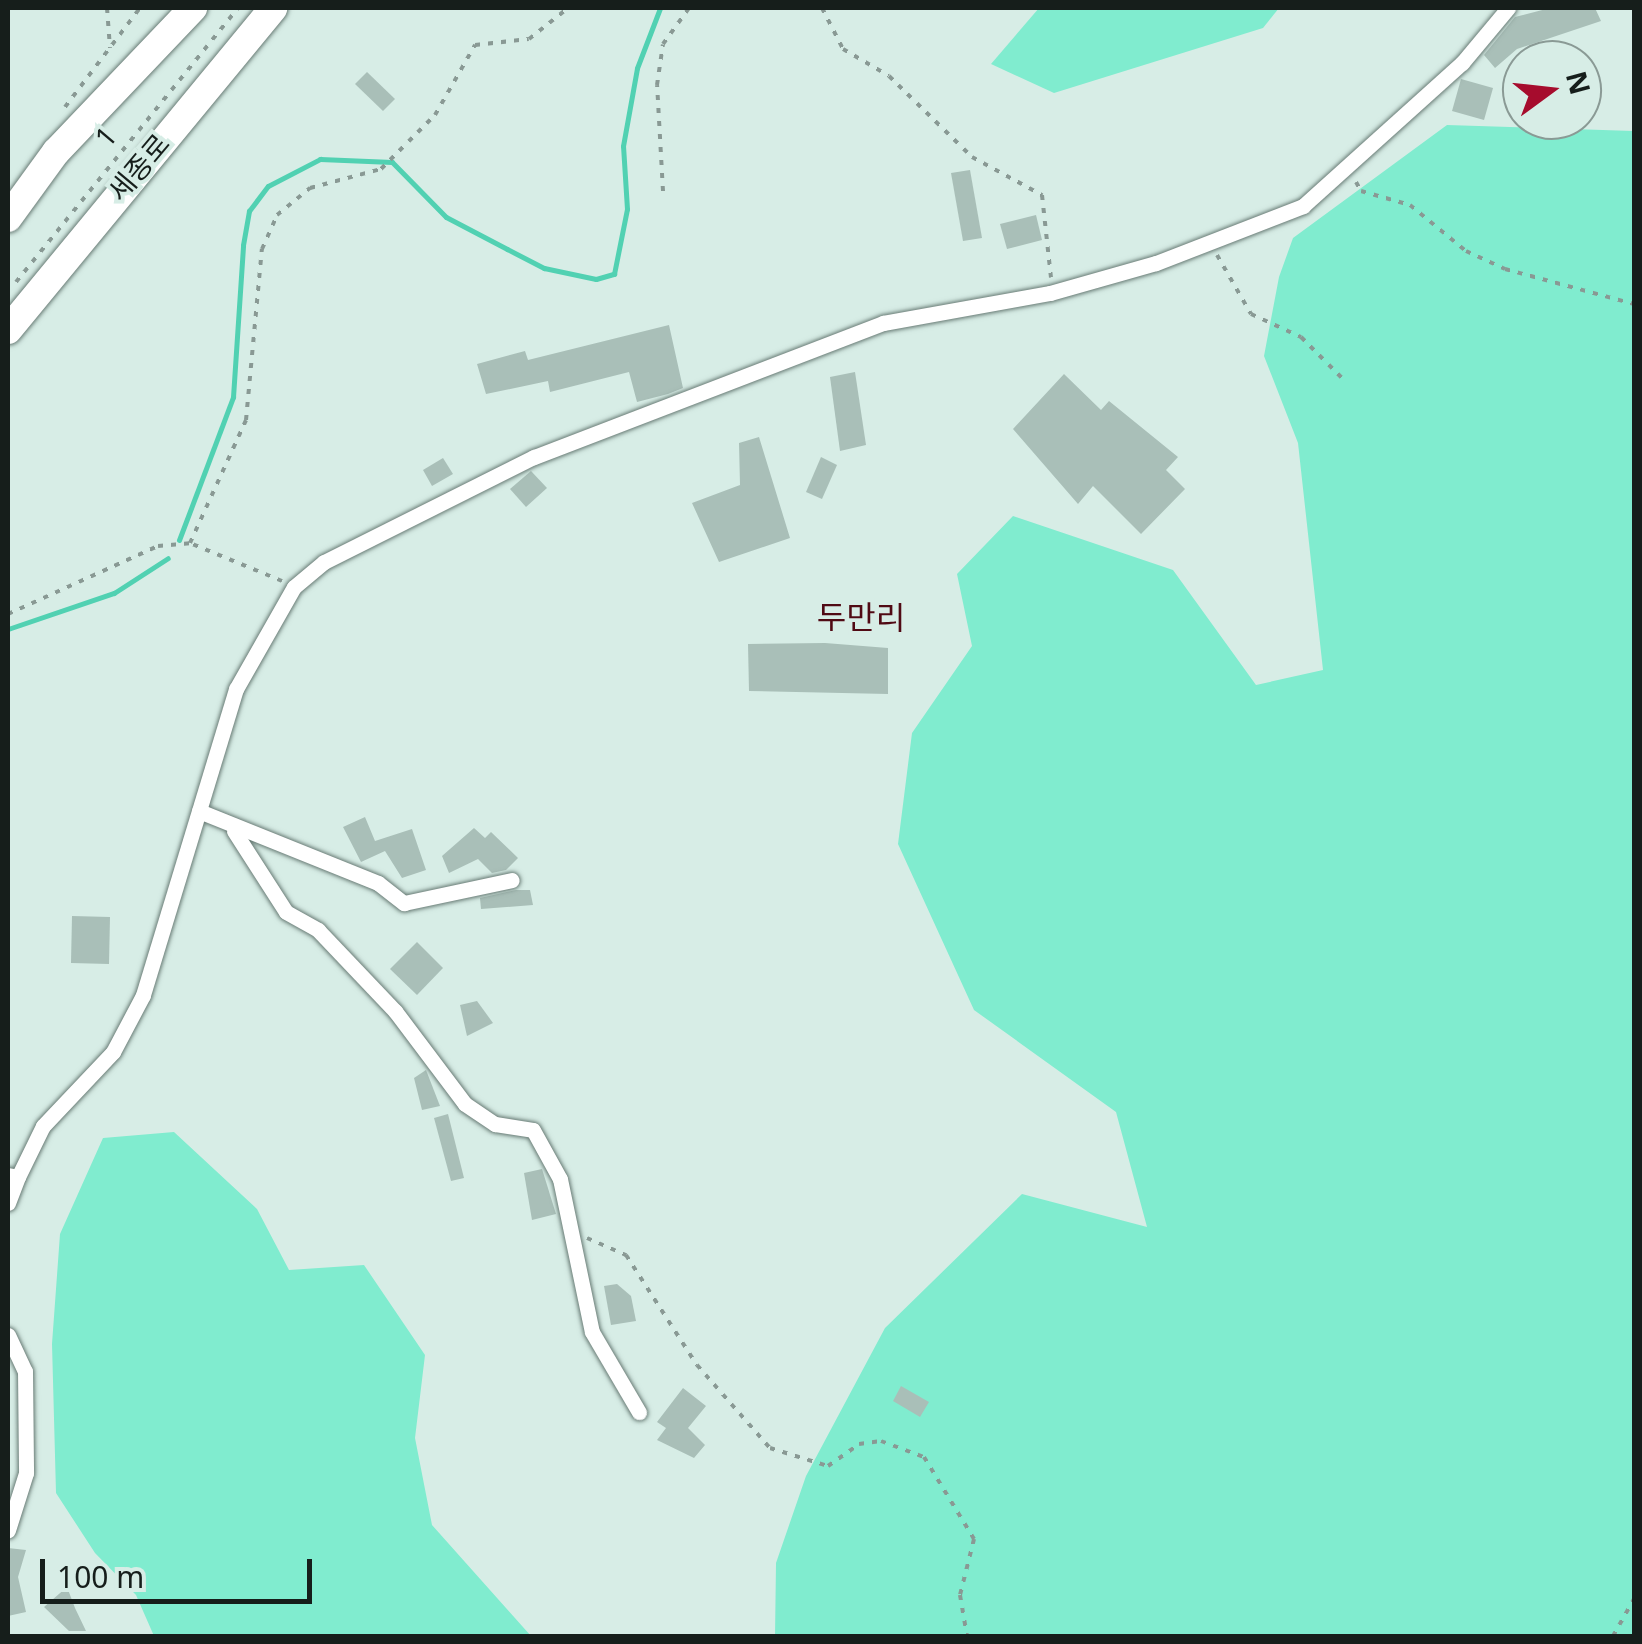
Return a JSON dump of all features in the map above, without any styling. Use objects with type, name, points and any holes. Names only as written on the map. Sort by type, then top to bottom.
[{"type":"highway","points":[[8,218],[56,152],[193,8]]},
{"type":"highway","name":"세종로","points":[[8,330],[272,8]]},
{"type":"street","points":[[8,1203],[12,1176],[42,1126],[113,1052],[144,996],[236,689],[294,587],[404,516],[534,456],[883,322],[1050,293],[1210,242],[1303,206],[1349,168],[1508,8]]},
{"type":"street","points":[[199,811],[234,831],[378,884],[404,902],[512,880]]},
{"type":"street","points":[[234,831],[286,912],[318,930],[395,1011],[465,1104],[494,1124],[532,1130],[560,1179],[592,1332],[639,1412]]},
{"type":"street","points":[[8,1335],[25,1371],[26,1473],[8,1530]]},
{"type":"path","points":[[107,8],[110,48]]},
{"type":"path","points":[[53,123],[140,8]]},
{"type":"path","name":"1","points":[[8,294],[238,8]]},
{"type":"path","points":[[190,543],[246,420],[262,249],[277,214],[310,188],[381,169],[405,149],[435,115],[475,45],[529,39],[568,8]]},
{"type":"path","points":[[663,191],[657,86],[663,44],[689,8]]},
{"type":"path","points":[[822,8],[843,49],[889,76],[972,157],[1042,196],[1050,293]]},
{"type":"path","points":[[1349,168],[1361,192],[1410,205],[1466,251],[1634,304]]},
{"type":"path","points":[[1210,242],[1251,314],[1301,337],[1343,379]]},
{"type":"path","points":[[8,614],[158,546],[190,543],[294,587]]},
{"type":"path","points":[[572,1236],[626,1254],[698,1365],[770,1448],[828,1466],[859,1444],[881,1441],[924,1457],[974,1540],[960,1594],[967,1636]]},
{"type":"path","points":[[1613,1636],[1634,1599]]},
{"type":"green space","points":[[1039,8],[1279,8],[1263,28],[1054,93],[991,64]]},
{"type":"green space","points":[[1447,125],[1502,127],[1502,140],[1602,140],[1602,130],[1634,131],[1634,1636],[775,1636],[776,1563],[806,1476],[885,1328],[1022,1194],[1147,1227],[1116,1112],[974,1010],[898,844],[912,733],[972,646],[957,574],[1013,516],[1173,570],[1256,685],[1323,670],[1298,443],[1264,356],[1279,277],[1293,238]]},
{"type":"green space","points":[[174,1132],[257,1209],[289,1270],[364,1265],[425,1355],[415,1438],[432,1525],[531,1636],[154,1636],[136,1595],[95,1553],[56,1493],[52,1344],[60,1234],[103,1138]]},
{"type":"building","points":[[1550,8],[1595,8],[1601,21],[1544,40],[1502,40],[1502,62],[1495,68],[1484,55],[1515,17]]},
{"type":"building","points":[[367,72],[395,99],[383,111],[355,84]]},
{"type":"building","points":[[1461,79],[1493,88],[1484,120],[1452,111]]},
{"type":"building","points":[[970,170],[982,238],[963,241],[951,173]]},
{"type":"building","points":[[1036,215],[1042,240],[1007,249],[1000,224]]},
{"type":"building","points":[[669,325],[683,388],[637,402],[629,372],[550,392],[548,381],[486,394],[477,364],[525,351],[528,360]]},
{"type":"building","points":[[855,372],[866,445],[840,451],[830,377]]},
{"type":"building","points":[[1064,374],[1101,410],[1109,401],[1178,457],[1166,470],[1185,489],[1141,534],[1093,486],[1078,504],[1013,429]]},
{"type":"building","points":[[759,437],[790,538],[719,562],[692,503],[740,485],[739,443]]},
{"type":"building","points":[[821,457],[837,465],[822,499],[806,492]]},
{"type":"building","points":[[443,458],[453,474],[432,486],[423,470]]},
{"type":"building","points":[[531,471],[547,488],[526,507],[510,489]]},
{"type":"building","points":[[825,643],[888,648],[888,694],[749,691],[748,644]]},
{"type":"building","points":[[365,817],[375,841],[412,829],[426,870],[402,878],[385,851],[361,862],[343,827]]},
{"type":"building","points":[[474,828],[485,838],[491,832],[518,858],[506,870],[492,873],[478,859],[449,873],[442,856]]},
{"type":"building","points":[[530,890],[533,905],[481,909],[480,898]]},
{"type":"building","points":[[72,916],[110,917],[109,964],[71,963]]},
{"type":"building","points":[[417,942],[443,968],[417,995],[390,969]]},
{"type":"building","points":[[477,1001],[493,1023],[467,1036],[460,1005]]},
{"type":"building","points":[[426,1070],[440,1106],[422,1110],[414,1078]]},
{"type":"building","points":[[448,1114],[464,1178],[451,1181],[434,1118]]},
{"type":"building","points":[[542,1169],[556,1214],[532,1220],[524,1173]]},
{"type":"building","points":[[617,1284],[631,1296],[636,1321],[611,1325],[604,1286]]},
{"type":"building","points":[[901,1386],[929,1402],[920,1417],[893,1401]]},
{"type":"building","points":[[683,1388],[706,1406],[688,1428],[705,1445],[694,1458],[657,1440],[666,1428],[657,1422]]},
{"type":"building","points":[[8,1548],[26,1550],[18,1577],[26,1612],[8,1616]]},
{"type":"building","points":[[67,1587],[86,1631],[69,1631],[44,1607]]},
{"type":"waterway","points":[[179,540],[233,397],[243,245],[249,211],[268,186],[320,159],[392,162],[446,217],[544,268],[596,279],[614,274],[627,209],[623,146],[637,68],[660,8]]},
{"type":"waterway","points":[[8,629],[114,593],[168,558]]},
{"type":"district","name":"두만리","points":[[861,617]]}]
